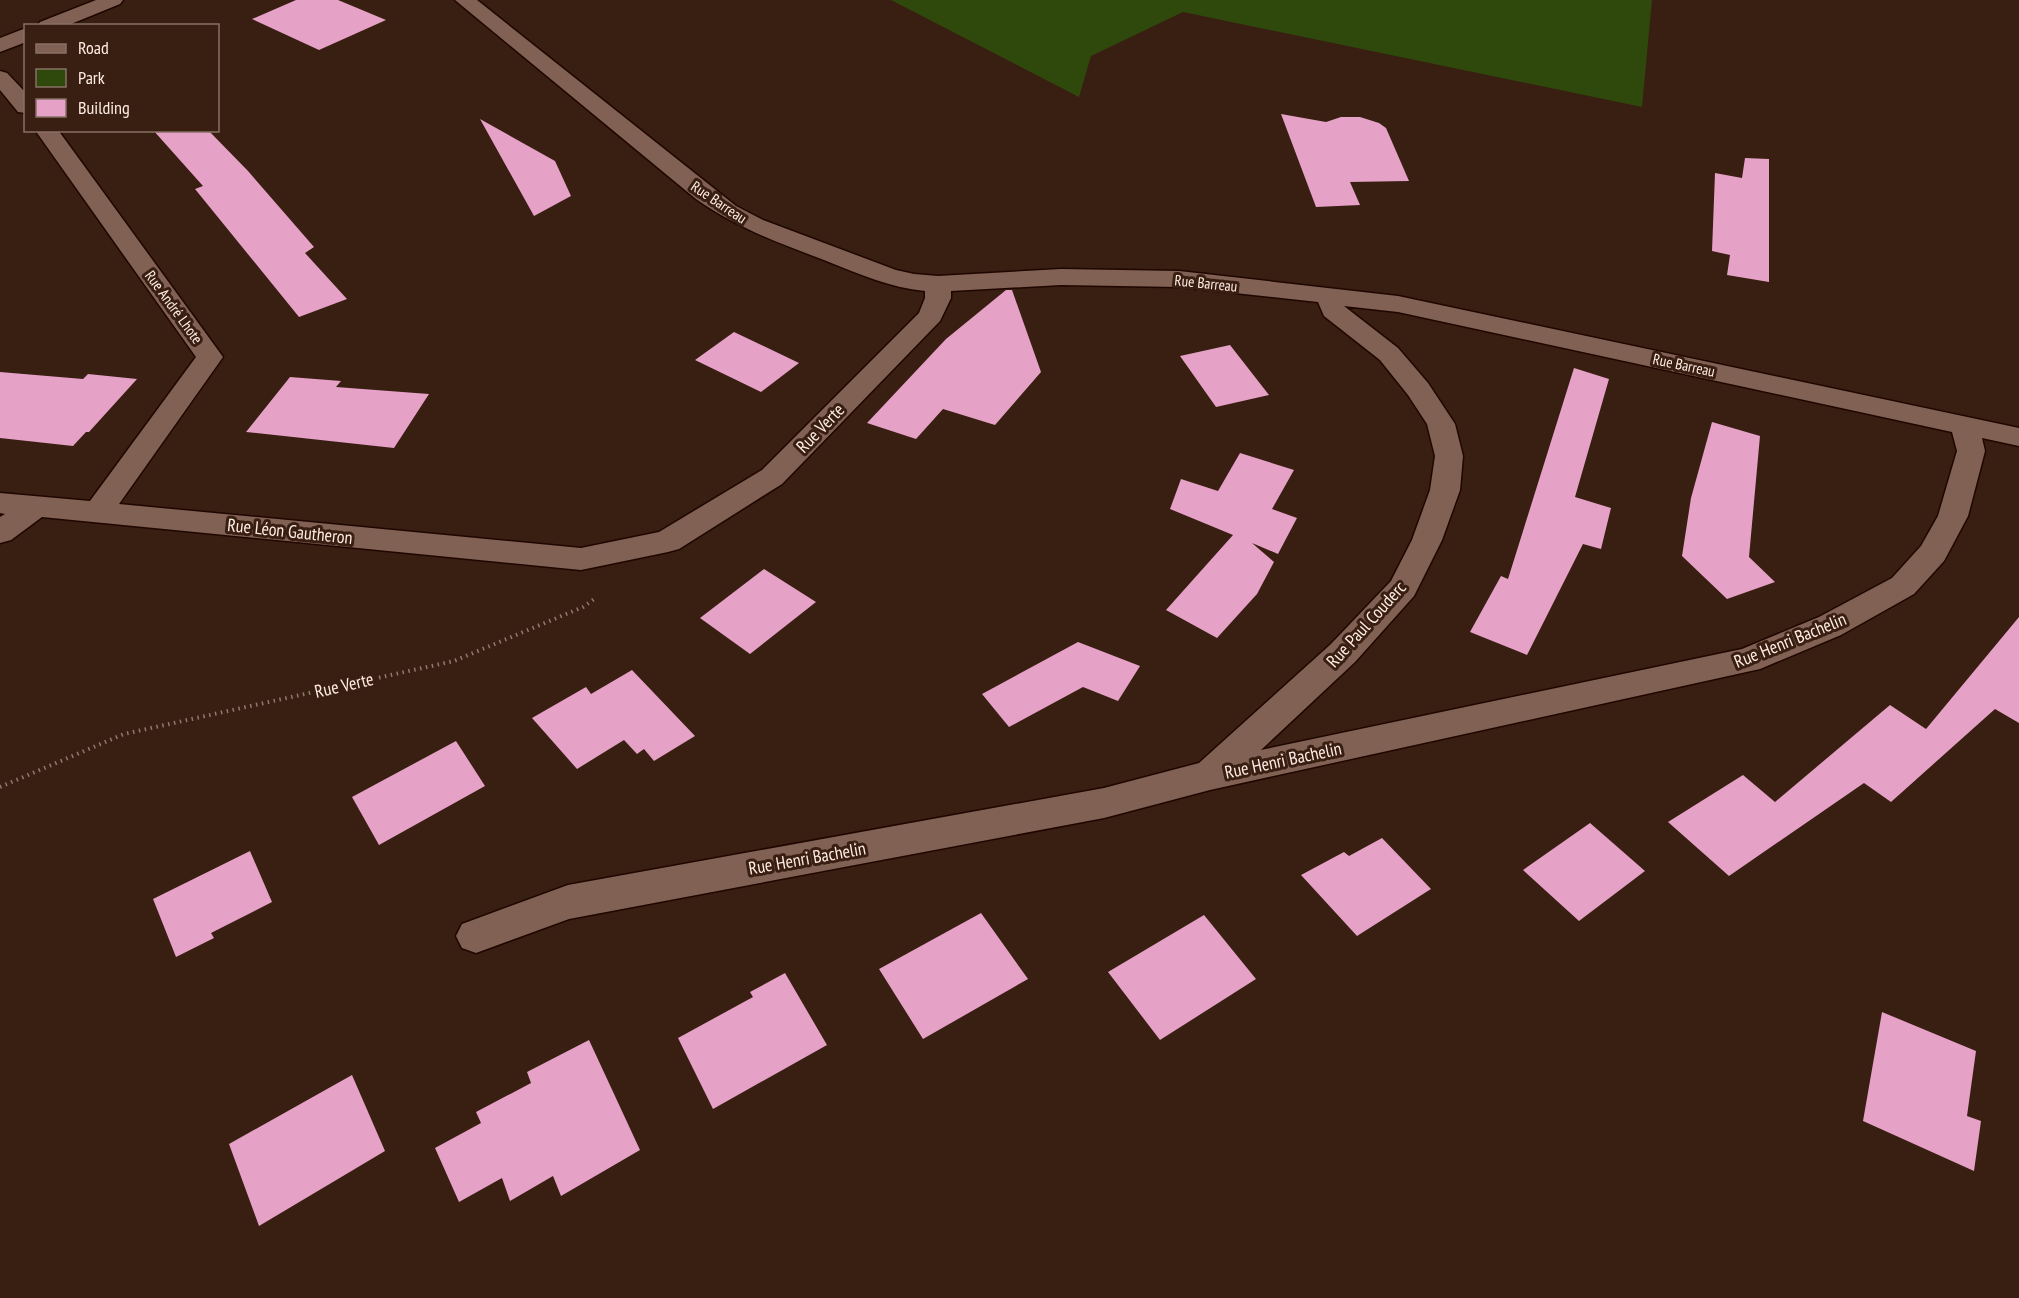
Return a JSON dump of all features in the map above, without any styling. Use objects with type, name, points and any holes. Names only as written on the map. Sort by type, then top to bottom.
[{"type":"street","points":[[52,24],[113,0]]},
{"type":"street","name":"Rue Barreau","points":[[465,0],[728,211],[755,225],[888,276],[914,282],[938,284],[1061,277],[1179,279],[1398,304],[1965,427],[2019,436]]},
{"type":"street","points":[[0,46],[24,35]]},
{"type":"street","points":[[0,77],[24,104]]},
{"type":"street","name":"Rue André Lhote","points":[[47,132],[210,357],[98,512]]},
{"type":"street","name":"Rue Verte","points":[[581,559],[668,541],[772,477],[931,316],[938,297],[938,284]]},
{"type":"street","name":"Rue Paul Couderc","points":[[1210,775],[1343,653],[1403,588],[1427,540],[1445,490],[1449,456],[1441,424],[1418,389],[1389,354],[1333,311],[1329,296]]},
{"type":"street","name":"Rue Henri Bachelin","points":[[476,936],[568,902],[1104,803],[1210,775],[1748,660],[1868,608],[1903,586],[1933,553],[1953,516],[1971,452],[1965,427]]},
{"type":"street","name":"Rue Léon Gautheron","points":[[0,503],[581,559]]},
{"type":"street","points":[[0,532],[36,507]]},
{"type":"path","name":"Rue Verte","points":[[0,787],[123,734],[454,661],[583,607],[602,592]]},
{"type":"green space","points":[[891,0],[1652,0],[1642,107],[1183,12],[1091,56],[1079,97]]},
{"type":"building","points":[[296,0],[338,0],[386,20],[319,50],[252,19]]},
{"type":"building","points":[[1281,114],[1326,122],[1341,117],[1360,117],[1379,123],[1386,128],[1409,181],[1350,182],[1360,205],[1316,207]]},
{"type":"building","points":[[480,119],[555,161],[571,196],[534,216]]},
{"type":"building","points":[[155,132],[210,132],[248,171],[314,247],[305,253],[347,299],[299,317],[195,189],[203,186]]},
{"type":"building","points":[[1745,158],[1769,159],[1769,282],[1727,275],[1730,255],[1712,251],[1715,173],[1742,178]]},
{"type":"building","points":[[1006,290],[1012,290],[1041,372],[995,425],[943,409],[916,439],[867,423],[946,339]]},
{"type":"building","points":[[734,332],[799,363],[761,392],[695,360]]},
{"type":"building","points":[[1230,345],[1269,395],[1216,407],[1180,356]]},
{"type":"building","points":[[1574,368],[1609,379],[1575,497],[1611,508],[1601,549],[1583,544],[1527,655],[1470,632],[1501,576],[1508,579]]},
{"type":"building","points":[[0,372],[83,379],[88,374],[137,379],[89,432],[86,432],[73,446],[0,438]]},
{"type":"building","points":[[290,377],[341,381],[336,387],[429,394],[394,448],[246,432]]},
{"type":"building","points":[[1712,422],[1760,436],[1749,557],[1775,582],[1727,599],[1682,556],[1691,498]]},
{"type":"building","points":[[1240,453],[1294,470],[1272,509],[1297,518],[1278,554],[1252,543],[1274,562],[1257,594],[1217,638],[1166,610],[1233,535],[1170,509],[1181,479],[1218,491]]},
{"type":"building","points":[[764,569],[816,602],[750,654],[700,618]]},
{"type":"building","points":[[2019,617],[2019,723],[1995,709],[1891,802],[1864,783],[1729,876],[1668,822],[1743,775],[1775,802],[1890,705],[1926,729]]},
{"type":"building","points":[[1078,642],[1140,666],[1118,701],[1083,687],[1009,727],[982,694]]},
{"type":"building","points":[[632,670],[695,736],[654,761],[644,749],[637,754],[624,740],[577,769],[532,718],[586,687],[591,694]]},
{"type":"building","points":[[456,741],[485,786],[379,845],[352,797]]},
{"type":"building","points":[[1590,823],[1645,871],[1579,921],[1523,870]]},
{"type":"building","points":[[1382,838],[1431,889],[1357,936],[1301,875],[1344,852],[1349,856]]},
{"type":"building","points":[[250,851],[272,902],[211,933],[214,938],[176,957],[153,899]]},
{"type":"building","points":[[981,913],[1028,979],[923,1039],[879,969]]},
{"type":"building","points":[[1204,915],[1256,979],[1160,1040],[1108,972]]},
{"type":"building","points":[[785,973],[827,1045],[713,1109],[678,1038],[753,997],[750,992]]},
{"type":"building","points":[[1882,1012],[1976,1051],[1967,1116],[1981,1121],[1974,1171],[1863,1121]]},
{"type":"building","points":[[589,1040],[640,1150],[561,1196],[553,1176],[510,1201],[502,1178],[459,1202],[435,1148],[481,1123],[476,1112],[531,1083],[527,1072]]},
{"type":"building","points":[[352,1075],[385,1151],[259,1226],[229,1144]]}]
